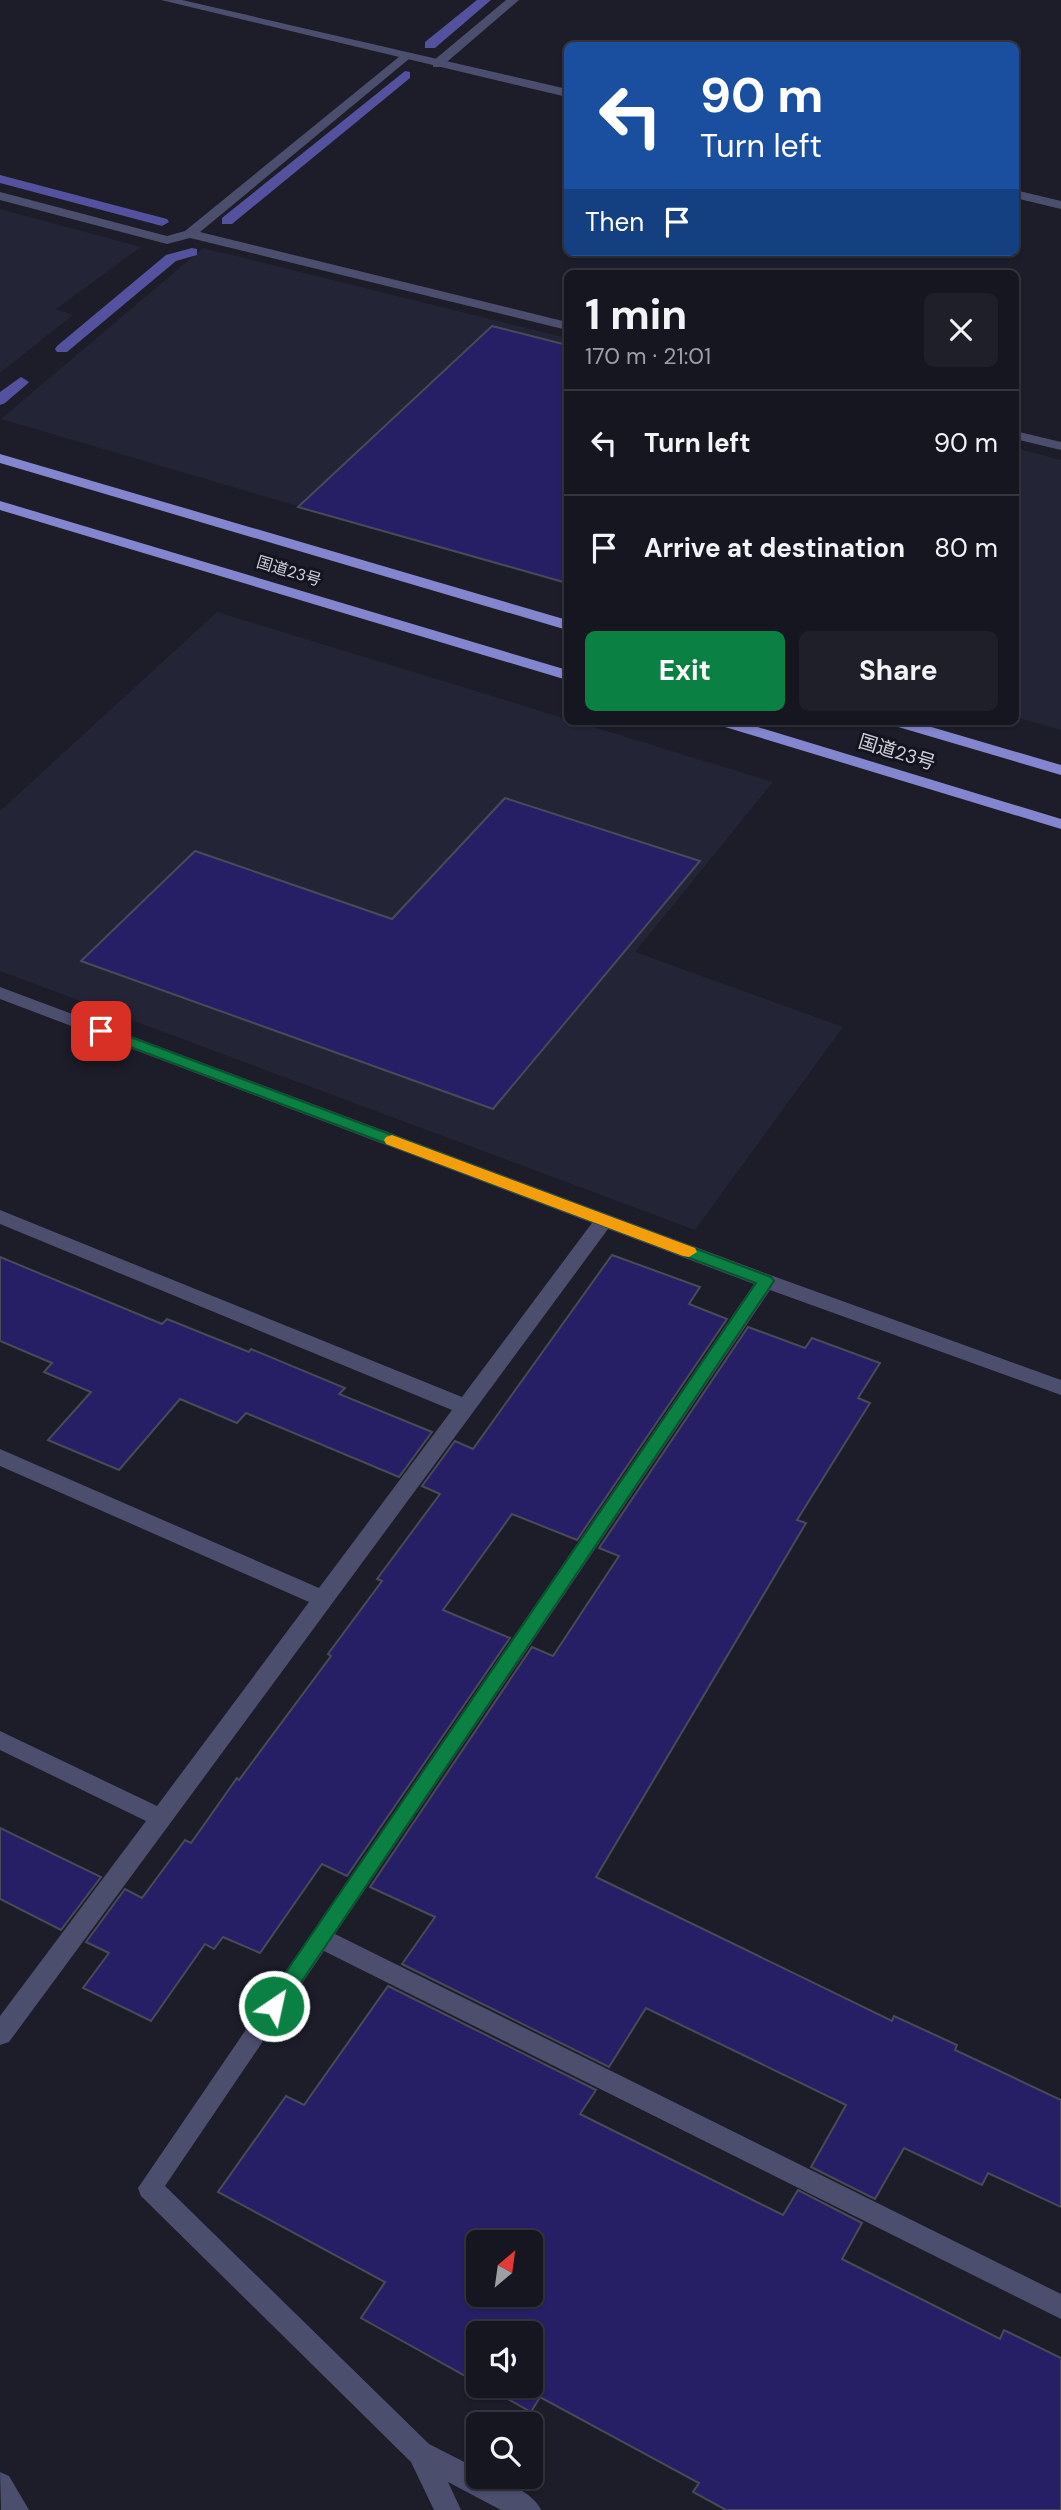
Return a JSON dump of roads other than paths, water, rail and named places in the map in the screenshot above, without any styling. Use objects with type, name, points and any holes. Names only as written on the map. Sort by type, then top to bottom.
[{"type":"highway","name":"国道23号","points":[[0,458],[564,624]]},
{"type":"highway","name":"国道23号","points":[[0,505],[564,674]]},
{"type":"highway","name":"国道23号","points":[[733,725],[1061,824]]},
{"type":"highway","name":"国道23号","points":[[908,725],[1061,770]]},
{"type":"street","points":[[167,0],[564,92]]},
{"type":"street","points":[[436,64],[513,0]]},
{"type":"street","points":[[0,195],[167,240],[190,233],[405,56]]},
{"type":"street","points":[[1019,195],[1061,205]]},
{"type":"street","points":[[190,233],[564,325]]},
{"type":"street","points":[[1019,436],[1061,446]]},
{"type":"street","points":[[0,993],[766,1281],[1061,1388]]},
{"type":"street","points":[[0,1217],[466,1407]]},
{"type":"street","points":[[0,2035],[604,1220]]},
{"type":"street","points":[[528,2510],[420,2452],[150,2188],[766,1281]]},
{"type":"street","points":[[0,1457],[324,1599]]},
{"type":"street","points":[[0,1741],[161,1818]]},
{"type":"street","points":[[320,1938],[1061,2307]]},
{"type":"street","points":[[420,2452],[448,2510]]},
{"type":"street","points":[[0,2485],[16,2510]]},
{"type":"waterway","points":[[430,45],[485,0]]},
{"type":"waterway","points":[[227,221],[405,75]]},
{"type":"waterway","points":[[0,179],[162,222]]},
{"type":"waterway","points":[[62,349],[171,258],[192,252]]},
{"type":"waterway","points":[[0,400],[21,382]]}]
